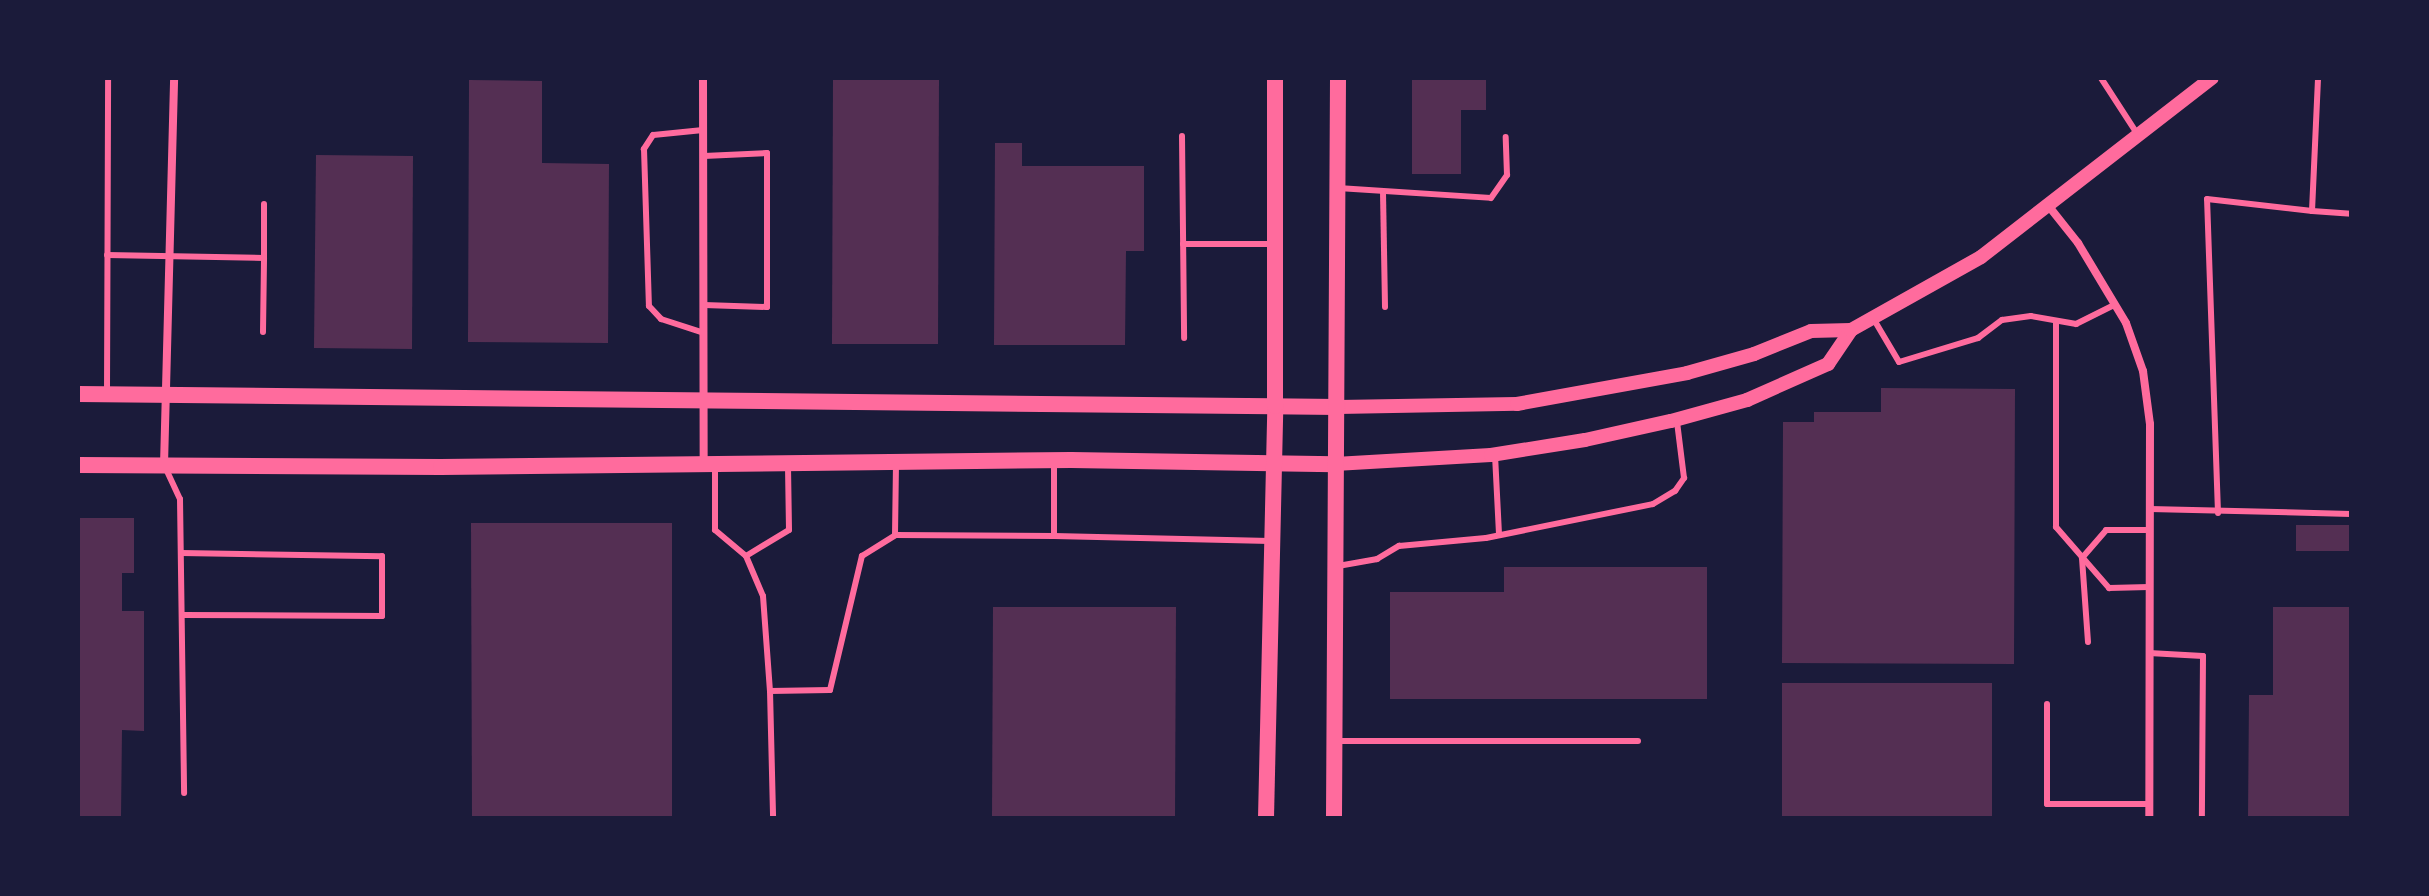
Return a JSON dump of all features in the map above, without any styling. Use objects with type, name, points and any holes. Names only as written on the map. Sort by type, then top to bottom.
[{"type":"main road","points":[[1266,818],[1275,406],[1275,78]]},
{"type":"main road","points":[[1334,818],[1338,78]]},
{"type":"main road","points":[[78,394],[1338,407]]},
{"type":"main road","points":[[78,465],[1054,460],[1335,464]]},
{"type":"street","points":[[164,465],[174,78]]},
{"type":"street","points":[[703,78],[704,401],[710,463]]},
{"type":"street","points":[[1338,407],[1517,404],[1687,373],[1754,354],[1811,331],[1851,330],[1981,257],[2212,78]]},
{"type":"street","points":[[2047,204],[2078,243],[2126,323],[2143,371],[2150,424],[2149,818]]},
{"type":"street","points":[[1335,464],[1494,454],[1585,440],[1677,420],[1747,400],[1828,364],[1851,330]]},
{"type":"lane","points":[[107,393],[108,78]]},
{"type":"lane","points":[[2101,78],[2138,135]]},
{"type":"lane","points":[[2312,211],[2318,78]]},
{"type":"lane","points":[[703,130],[653,135],[644,149],[649,306],[661,319],[704,333]]},
{"type":"lane","points":[[1182,136],[1184,338]]},
{"type":"lane","points":[[1338,188],[1491,198],[1507,175],[1506,137]]},
{"type":"lane","points":[[704,156],[767,153],[767,307],[704,305]]},
{"type":"lane","points":[[1383,192],[1385,307]]},
{"type":"lane","points":[[2218,513],[2207,199],[2351,214]]},
{"type":"lane","points":[[263,332],[264,204]]},
{"type":"lane","points":[[1183,244],[1275,244]]},
{"type":"lane","points":[[107,255],[264,258]]},
{"type":"lane","points":[[1873,318],[1899,362],[1978,338],[2002,320],[2031,316],[2076,324],[2114,305]]},
{"type":"lane","points":[[2056,321],[2056,527],[2109,588],[2149,587]]},
{"type":"lane","points":[[1335,567],[1377,559],[1399,546],[1499,535],[1653,504],[1675,491],[1684,478],[1677,420]]},
{"type":"lane","points":[[1494,454],[1499,535]]},
{"type":"lane","points":[[1054,460],[1054,536]]},
{"type":"lane","points":[[710,463],[715,530],[746,556],[763,596],[770,691],[773,818]]},
{"type":"lane","points":[[746,556],[789,530],[788,463]]},
{"type":"lane","points":[[895,535],[896,463]]},
{"type":"lane","points":[[164,465],[180,499],[184,793]]},
{"type":"lane","points":[[2150,509],[2351,514]]},
{"type":"lane","points":[[2088,642],[2082,558],[2106,530],[2150,530]]},
{"type":"lane","points":[[770,691],[830,690],[862,556],[895,535],[1270,541]]},
{"type":"lane","points":[[181,553],[382,556],[382,616],[182,615]]},
{"type":"lane","points":[[2149,653],[2203,656],[2202,818]]},
{"type":"lane","points":[[2047,704],[2047,804],[2149,804]]},
{"type":"lane","points":[[1334,741],[1638,741]]},
{"type":"building","points":[[833,78],[939,78],[938,344],[832,344]]},
{"type":"building","points":[[1412,78],[1486,78],[1486,110],[1461,110],[1461,174],[1412,174]]},
{"type":"building","points":[[469,80],[542,81],[542,163],[609,164],[608,343],[468,342]]},
{"type":"building","points":[[995,143],[1022,143],[1022,166],[1144,166],[1144,251],[1126,251],[1125,345],[994,345]]},
{"type":"building","points":[[316,155],[413,156],[412,349],[314,348]]},
{"type":"building","points":[[1881,388],[2015,389],[2014,664],[1782,663],[1783,422],[1814,422],[1814,412],[1881,412]]},
{"type":"building","points":[[78,518],[134,518],[134,573],[122,573],[122,611],[144,611],[144,731],[122,730],[121,818],[78,818]]},
{"type":"building","points":[[471,523],[672,523],[672,818],[472,818]]},
{"type":"building","points":[[2296,525],[2351,525],[2351,551],[2296,551]]},
{"type":"building","points":[[1504,567],[1707,567],[1707,699],[1390,699],[1390,592],[1504,592]]},
{"type":"building","points":[[993,607],[1176,607],[1175,818],[992,818]]},
{"type":"building","points":[[2273,607],[2351,607],[2351,818],[2248,818],[2249,695],[2273,695]]},
{"type":"building","points":[[1782,683],[1992,683],[1992,818],[1782,818]]}]
